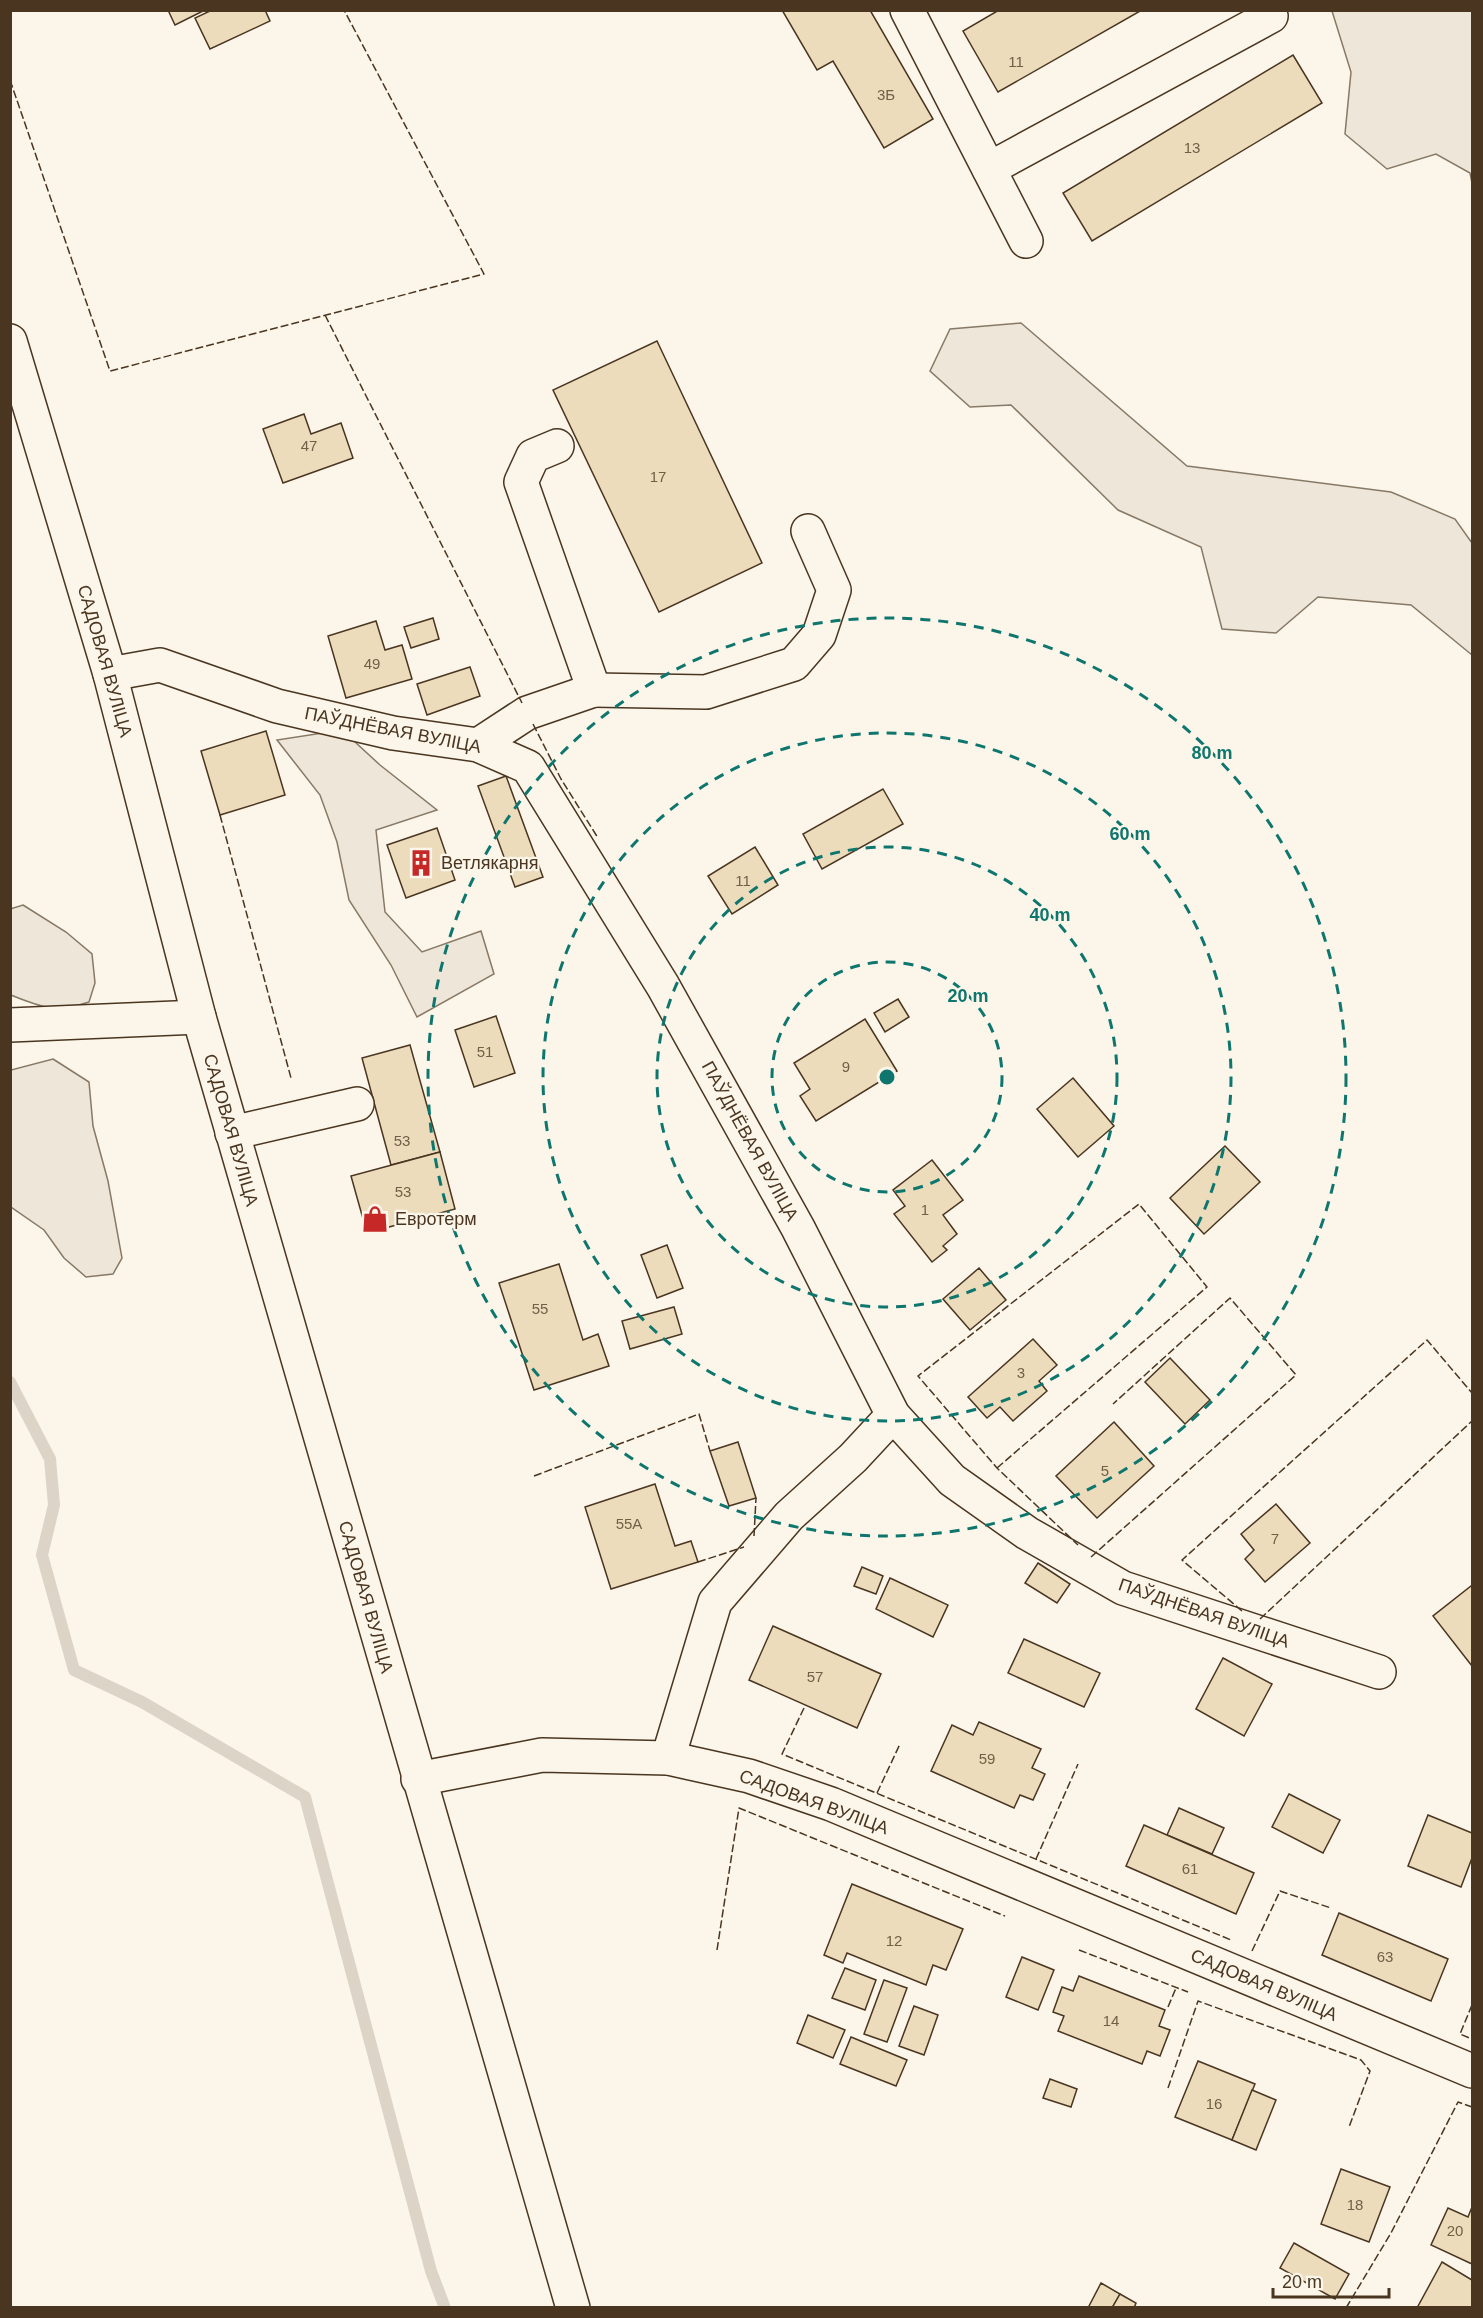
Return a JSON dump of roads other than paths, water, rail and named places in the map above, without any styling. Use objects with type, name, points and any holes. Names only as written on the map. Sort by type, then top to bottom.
[{"type":"street","points":[[907,11],[1026,240]]},
{"type":"street","points":[[989,169],[1271,16]]},
{"type":"street","name":"САДОВАЯ ВУЛІЦА","points":[[10,341],[110,674],[199,1017],[418,1779],[542,1755],[668,1758],[749,1776],[831,1804],[1473,2071]]},
{"type":"street","points":[[558,446],[533,456],[521,482],[594,690]]},
{"type":"street","points":[[478,745],[527,713],[594,690],[706,692],[794,664],[819,635],[834,590],[808,531]]},
{"type":"street","name":"ПАЎДНЁВАЯ ВУЛІЦА","points":[[110,674],[160,665],[277,706],[393,734],[478,745],[528,767],[663,986],[781,1198],[893,1416],[952,1480],[1027,1533],[1123,1588],[1379,1672]]},
{"type":"street","points":[[10,1025],[199,1017]]},
{"type":"street","points":[[232,1133],[357,1104]]},
{"type":"street","points":[[668,1758],[715,1602],[789,1515],[854,1458],[893,1416]]},
{"type":"street","points":[[418,1779],[573,2307]]},
{"type":"waterway","points":[[10,1382],[50,1459],[54,1505],[42,1555],[74,1670],[142,1702],[305,1797],[431,2271],[445,2308]]},
{"type":"place","name":"Ветлякарня","points":[[421,863]]},
{"type":"place","name":"Евротерм","points":[[375,1219]]}]
